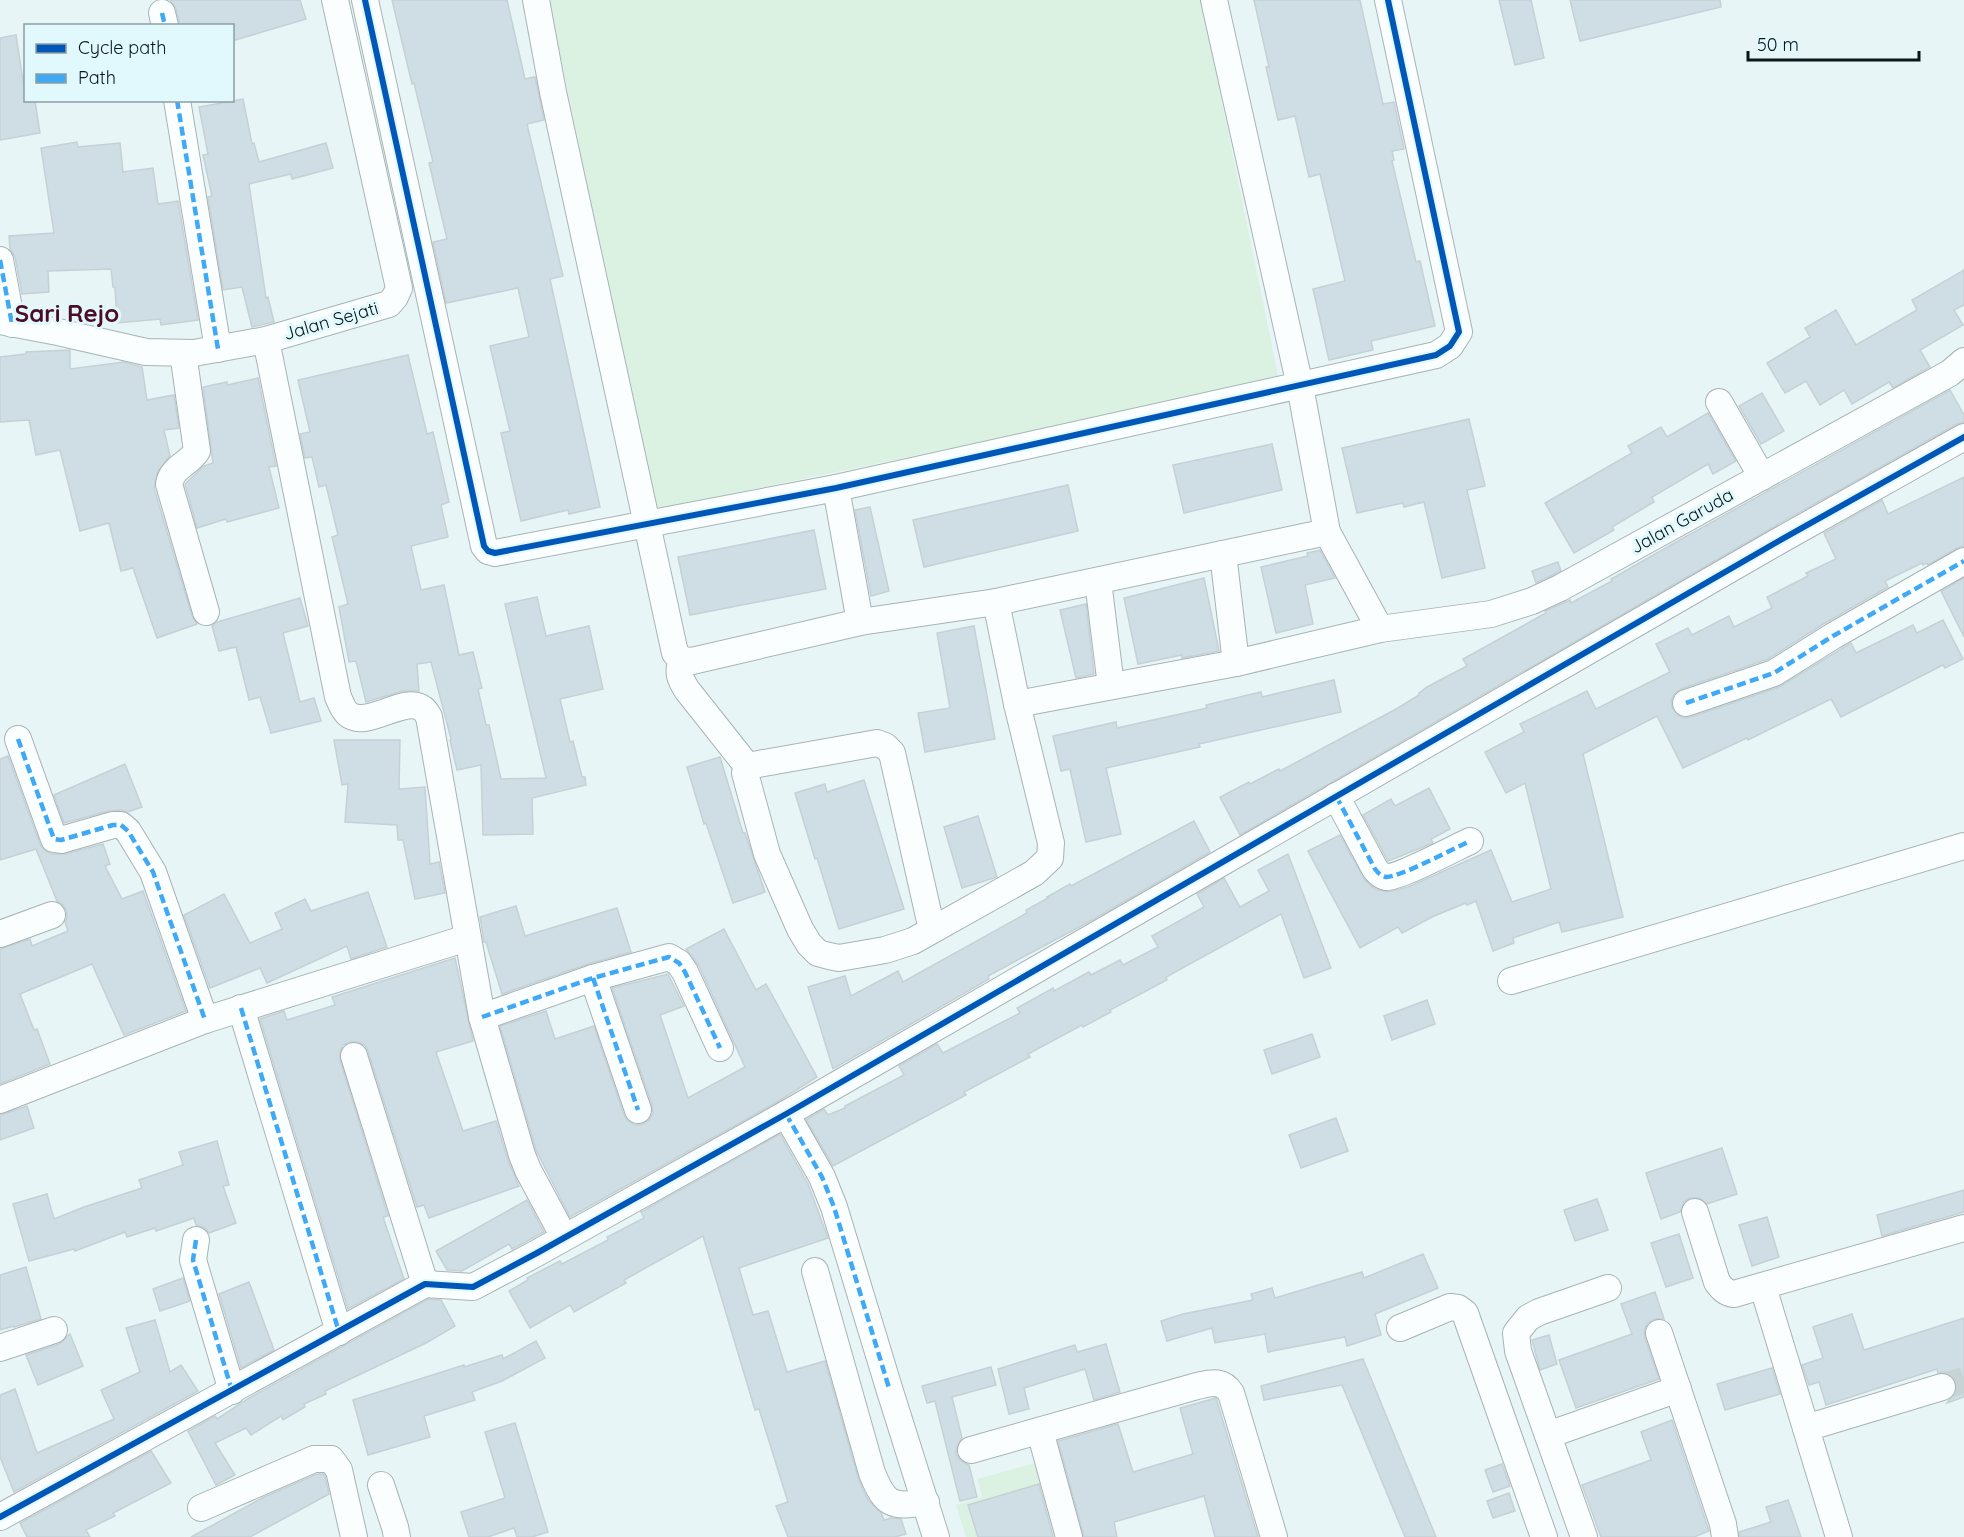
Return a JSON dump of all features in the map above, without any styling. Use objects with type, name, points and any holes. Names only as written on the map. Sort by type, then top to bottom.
[{"type":"street","name":"Jalan Sejati","points":[[6,322],[146,352],[194,354],[266,340],[389,304],[399,288],[335,0]]},
{"type":"street","points":[[365,0],[484,546],[488,551],[495,553],[836,488],[1436,355],[1450,346],[1459,332],[1388,0]]},
{"type":"street","points":[[536,0],[553,92],[675,653],[682,660],[692,661],[860,622],[996,602],[1327,532]]},
{"type":"street","points":[[1214,0],[1300,386],[1327,532],[1380,629]]},
{"type":"street","points":[[177,102],[218,349]]},
{"type":"street","points":[[0,260],[6,322]]},
{"type":"street","points":[[266,340],[338,697],[346,713],[351,716],[369,717],[404,706],[417,706],[423,708],[429,717],[482,1017],[522,1155],[564,1237]]},
{"type":"street","points":[[183,353],[197,451],[194,456],[174,471],[169,484],[206,612]]},
{"type":"street","name":"Jalan Garuda","points":[[1017,704],[1236,663],[1380,629],[1491,614],[1532,601],[1560,588],[1950,373],[1964,362]]},
{"type":"street","points":[[1719,402],[1762,477]]},
{"type":"street","points":[[0,1517],[425,1284],[466,1287],[477,1285],[786,1114],[1777,542],[1964,437]]},
{"type":"street","points":[[836,488],[860,622]]},
{"type":"street","points":[[1223,554],[1236,663]]},
{"type":"street","points":[[1686,703],[1774,673],[1833,636],[1964,561]]},
{"type":"street","points":[[1098,581],[1111,686]]},
{"type":"street","points":[[932,930],[892,753],[885,746],[877,743],[753,765],[748,767],[745,773],[767,854],[800,930],[809,944],[818,952],[839,958],[885,950],[913,940],[932,930],[1034,873],[1050,858],[1051,843],[1017,704],[996,602]]},
{"type":"street","points":[[682,660],[678,670],[687,690],[748,767]]},
{"type":"street","points":[[18,740],[54,839],[61,840],[113,825],[121,825],[128,831],[153,873],[205,1020]]},
{"type":"street","points":[[1336,796],[1380,875],[1387,877],[1401,873],[1470,841]]},
{"type":"street","points":[[1511,981],[1964,846]]},
{"type":"street","points":[[0,934],[52,915]]},
{"type":"street","points":[[0,1100],[205,1020],[467,938]]},
{"type":"street","points":[[482,1017],[593,978],[669,957],[674,959],[685,972],[720,1048]]},
{"type":"street","points":[[593,978],[638,1110]]},
{"type":"street","points":[[241,1008],[339,1332]]},
{"type":"street","points":[[354,1056],[425,1284]]},
{"type":"street","points":[[786,1114],[822,1177],[834,1207],[936,1537]]},
{"type":"street","points":[[1695,1212],[1716,1282],[1722,1289],[1734,1294],[1964,1228]]},
{"type":"street","points":[[196,1240],[193,1260],[232,1391]]},
{"type":"street","points":[[815,1271],[878,1488],[885,1499],[898,1505],[926,1502]]},
{"type":"street","points":[[1763,1287],[1839,1537]]},
{"type":"street","points":[[1584,1537],[1518,1351],[1516,1334],[1528,1318],[1539,1312],[1608,1288]]},
{"type":"street","points":[[1400,1328],[1450,1307],[1458,1308],[1465,1313],[1544,1537]]},
{"type":"street","points":[[0,1348],[54,1330]]},
{"type":"street","points":[[1659,1333],[1723,1524],[1725,1537]]},
{"type":"street","points":[[971,1450],[1197,1386],[1220,1383],[1231,1393],[1274,1537]]},
{"type":"street","points":[[1806,1428],[1942,1387]]},
{"type":"street","points":[[1548,1435],[1678,1389]]},
{"type":"street","points":[[1040,1431],[1069,1537]]},
{"type":"street","points":[[201,1508],[314,1459],[331,1459],[339,1470],[354,1537]]},
{"type":"street","points":[[381,1485],[397,1537]]},
{"type":"green space","points":[[549,0],[1201,0],[1279,380],[654,510]]},
{"type":"green space","points":[[1039,1462],[1060,1537],[966,1537],[956,1505],[982,1497],[977,1479]]},
{"type":"building","points":[[170,0],[300,0],[306,19],[234,40],[234,24],[180,24],[176,9]]},
{"type":"building","points":[[392,0],[507,0],[525,79],[535,77],[544,120],[527,124],[563,276],[550,279],[600,507],[569,514],[568,510],[521,521],[501,433],[510,431],[490,346],[529,337],[518,288],[446,303],[433,242],[447,239],[429,163],[433,162]]},
{"type":"building","points":[[1254,0],[1360,0],[1383,104],[1394,102],[1404,149],[1392,151],[1394,160],[1392,161],[1416,262],[1420,261],[1435,326],[1371,341],[1373,350],[1329,360],[1313,289],[1345,281],[1320,174],[1309,177],[1295,116],[1278,120]]},
{"type":"building","points":[[1499,0],[1531,0],[1544,58],[1515,65]]},
{"type":"building","points":[[1570,0],[1720,0],[1721,7],[1580,41]]},
{"type":"building","points":[[16,35],[24,102],[35,102],[40,133],[0,140],[0,38]]},
{"type":"building","points":[[243,99],[252,144],[254,143],[259,162],[326,143],[333,168],[292,179],[291,174],[249,184],[266,298],[268,297],[274,322],[252,327],[242,287],[223,290],[208,197],[212,196],[203,155],[208,154],[199,107]]},
{"type":"building","points":[[77,142],[78,147],[120,143],[123,172],[153,168],[158,204],[178,201],[198,320],[161,325],[160,319],[117,323],[115,287],[113,287],[111,269],[48,271],[49,292],[22,294],[15,257],[10,249],[9,236],[54,233],[41,148]]},
{"type":"building","points":[[1964,270],[1964,305],[1954,310],[1963,325],[1920,350],[1930,367],[1893,388],[1889,382],[1852,404],[1844,390],[1820,405],[1806,381],[1785,393],[1767,363],[1810,337],[1805,328],[1836,310],[1856,345],[1917,310],[1912,300]]},
{"type":"building","points":[[70,350],[70,369],[124,362],[142,367],[147,400],[174,395],[179,428],[164,430],[170,456],[158,471],[154,488],[192,616],[197,624],[157,638],[133,568],[121,571],[109,523],[80,531],[60,450],[36,455],[29,420],[0,422],[0,357],[26,354],[26,352]]},
{"type":"building","points":[[408,355],[427,434],[433,432],[449,502],[441,505],[448,537],[411,546],[421,590],[444,585],[459,655],[473,652],[482,688],[478,689],[501,779],[546,778],[505,604],[537,597],[546,636],[589,626],[603,689],[560,699],[570,742],[573,741],[586,785],[532,798],[533,834],[483,835],[481,765],[457,770],[431,662],[417,664],[419,691],[403,691],[366,702],[356,661],[349,662],[339,607],[348,604],[332,537],[338,535],[326,485],[319,487],[312,457],[305,458],[300,434],[310,432],[298,380]]},
{"type":"building","points":[[258,378],[276,466],[269,467],[279,508],[227,522],[226,519],[197,528],[185,484],[204,466],[213,463],[203,387],[227,382],[227,385]]},
{"type":"building","points":[[1950,390],[1964,415],[1964,422],[1770,529],[1240,835],[1220,797],[1279,769],[1280,771],[1398,708],[1427,687],[1467,666],[1463,659],[1546,613],[1545,611],[1570,600],[1571,603],[1612,581],[1611,579],[1678,541]]},
{"type":"building","points":[[1762,393],[1784,431],[1761,444],[1739,406]]},
{"type":"building","points":[[1708,413],[1736,461],[1713,474],[1708,464],[1652,497],[1654,502],[1612,527],[1614,530],[1574,553],[1545,503],[1632,453],[1628,446],[1661,427],[1667,437]]},
{"type":"building","points":[[1469,419],[1485,486],[1467,490],[1485,568],[1442,578],[1424,502],[1404,507],[1403,503],[1357,513],[1342,448]]},
{"type":"building","points":[[1272,444],[1282,490],[1184,513],[1173,465]]},
{"type":"building","points":[[1964,477],[1964,546],[1928,565],[1922,563],[1885,581],[1888,587],[1768,659],[1681,689],[1671,700],[1672,707],[1677,715],[1684,718],[1691,717],[1779,687],[1851,643],[1856,653],[1913,625],[1917,633],[1943,620],[1963,659],[1945,668],[1943,665],[1841,717],[1831,699],[1748,740],[1747,738],[1683,768],[1657,716],[1583,754],[1623,917],[1562,932],[1559,922],[1513,938],[1514,943],[1493,951],[1476,901],[1434,916],[1402,933],[1398,927],[1360,948],[1308,851],[1340,835],[1365,880],[1375,889],[1388,892],[1408,887],[1491,850],[1512,902],[1551,889],[1525,783],[1506,793],[1485,752],[1524,732],[1520,724],[1587,691],[1596,709],[1670,672],[1656,644],[1688,628],[1692,635],[1729,616],[1734,627],[1772,608],[1767,597],[1808,576],[1806,573],[1836,559],[1824,533],[1882,500],[1888,514]]},
{"type":"building","points":[[1068,485],[1078,531],[924,567],[913,520]]},
{"type":"building","points":[[870,507],[889,591],[871,596],[855,510]]},
{"type":"building","points":[[814,530],[826,589],[690,615],[678,557]]},
{"type":"building","points":[[1320,550],[1335,578],[1305,585],[1313,624],[1276,633],[1261,567],[1308,556],[1307,553]]},
{"type":"building","points":[[1558,562],[1561,571],[1536,583],[1532,571]]},
{"type":"building","points":[[1204,578],[1219,651],[1182,658],[1182,655],[1138,664],[1124,598]]},
{"type":"building","points":[[1964,578],[1964,637],[1941,591]]},
{"type":"building","points":[[300,598],[308,626],[283,633],[300,702],[314,698],[321,721],[271,733],[260,697],[249,700],[236,647],[219,651],[212,626],[217,622]]},
{"type":"building","points":[[1086,604],[1094,674],[1076,678],[1060,610]]},
{"type":"building","points":[[974,626],[995,739],[925,752],[918,713],[950,708],[937,633]]},
{"type":"building","points":[[1334,680],[1341,712],[1106,768],[1121,834],[1086,842],[1070,769],[1061,771],[1053,736],[1116,722],[1117,728],[1207,708],[1206,705],[1261,692],[1262,697]]},
{"type":"building","points":[[334,740],[400,740],[399,789],[425,787],[430,864],[439,862],[445,893],[415,899],[403,840],[398,840],[397,825],[345,822],[348,784],[342,785]]},
{"type":"building","points":[[8,756],[44,850],[52,854],[65,854],[103,844],[110,864],[105,866],[122,899],[143,891],[186,1011],[124,1035],[92,964],[20,994],[34,1030],[37,1029],[50,1064],[0,1084],[0,949],[30,939],[32,946],[68,931],[65,922],[66,909],[57,901],[36,849],[0,860],[0,759]]},
{"type":"building","points":[[720,757],[743,833],[745,833],[765,892],[733,903],[706,823],[704,824],[687,767]]},
{"type":"building","points":[[125,764],[142,807],[128,812],[109,811],[64,823],[54,795]]},
{"type":"building","points":[[864,780],[904,909],[839,929],[795,793],[825,784],[827,792]]},
{"type":"building","points":[[1429,788],[1450,829],[1431,839],[1433,843],[1388,861],[1363,815],[1391,799],[1395,806]]},
{"type":"building","points":[[978,816],[997,877],[962,888],[944,827]]},
{"type":"building","points":[[1194,821],[1210,852],[1094,919],[988,976],[989,979],[833,1069],[808,987],[845,976],[851,996],[898,971],[903,982],[1027,913],[1026,910],[1070,884],[1071,886]]},
{"type":"building","points":[[1288,854],[1331,968],[1304,978],[1281,914],[1166,977],[1167,980],[1110,1010],[1111,1012],[1028,1054],[1030,1057],[964,1092],[966,1095],[833,1166],[806,1120],[824,1109],[828,1115],[845,1108],[904,1075],[899,1066],[937,1044],[943,1053],[1020,1013],[1017,1008],[1053,988],[1054,991],[1089,972],[1091,975],[1120,960],[1123,965],[1158,947],[1152,936],[1204,907],[1197,894],[1224,878],[1240,907],[1269,891],[1258,870]]},
{"type":"building","points":[[368,892],[387,947],[351,959],[347,946],[267,983],[260,968],[210,988],[184,915],[224,894],[250,943],[282,929],[275,913],[305,899],[311,911]]},
{"type":"building","points":[[516,906],[525,936],[617,908],[631,952],[588,964],[502,994],[486,942],[484,942],[480,917]]},
{"type":"building","points":[[724,929],[756,990],[766,984],[817,1077],[779,1101],[570,1217],[536,1150],[500,1026],[546,1011],[555,1039],[594,1026],[624,1115],[635,1125],[643,1124],[650,1119],[653,1113],[652,1105],[612,988],[668,974],[684,1006],[660,1015],[688,1098],[745,1067],[699,966],[686,949]]},
{"type":"building","points":[[455,958],[473,1041],[436,1052],[463,1131],[496,1121],[519,1186],[429,1218],[424,1205],[417,1207],[368,1051],[365,1045],[358,1042],[343,1045],[340,1060],[388,1216],[383,1217],[404,1279],[348,1309],[260,1019],[284,1011],[287,1020],[335,1005],[332,997]]},
{"type":"building","points":[[1427,1000],[1435,1024],[1392,1040],[1384,1016]]},
{"type":"building","points":[[1312,1034],[1320,1057],[1272,1074],[1264,1050]]},
{"type":"building","points":[[27,1106],[34,1128],[0,1140],[0,1115]]},
{"type":"building","points":[[1336,1118],[1348,1151],[1301,1168],[1289,1135]]},
{"type":"building","points":[[780,1134],[808,1184],[828,1238],[739,1268],[753,1315],[768,1311],[787,1372],[825,1361],[863,1490],[884,1520],[901,1519],[906,1534],[895,1537],[788,1537],[776,1506],[788,1502],[759,1409],[755,1410],[703,1236],[624,1280],[626,1283],[574,1312],[570,1305],[530,1328],[509,1291],[528,1280],[527,1278],[560,1261],[562,1264],[608,1240],[607,1237],[644,1218],[641,1212]]},
{"type":"building","points":[[217,1141],[229,1185],[223,1186],[236,1223],[209,1233],[205,1228],[196,1225],[194,1218],[156,1231],[155,1228],[127,1237],[125,1232],[75,1251],[74,1249],[29,1261],[13,1204],[47,1194],[54,1219],[142,1188],[139,1180],[183,1165],[179,1152]]},
{"type":"building","points":[[1722,1148],[1737,1194],[1707,1204],[1699,1198],[1690,1198],[1684,1202],[1680,1212],[1661,1219],[1646,1173]]},
{"type":"building","points":[[1964,1190],[1964,1212],[1882,1236],[1877,1215]]},
{"type":"building","points":[[1597,1199],[1608,1230],[1575,1241],[1564,1210]]},
{"type":"building","points":[[527,1200],[544,1232],[512,1249],[509,1244],[462,1271],[447,1270],[436,1251]]},
{"type":"building","points":[[1767,1217],[1779,1257],[1752,1266],[1739,1225]]},
{"type":"building","points":[[1679,1234],[1693,1278],[1666,1287],[1651,1243]]},
{"type":"building","points":[[1423,1254],[1438,1288],[1375,1314],[1381,1335],[1347,1346],[1345,1337],[1268,1352],[1265,1334],[1215,1343],[1212,1328],[1167,1341],[1161,1321],[1183,1314],[1253,1300],[1251,1294],[1272,1288],[1275,1298],[1362,1272],[1364,1278]]},
{"type":"building","points":[[26,1267],[41,1319],[0,1330],[0,1275]]},
{"type":"building","points":[[183,1278],[190,1301],[160,1311],[153,1289]]},
{"type":"building","points":[[249,1282],[274,1350],[241,1368],[219,1294]]},
{"type":"building","points":[[1655,1292],[1664,1319],[1654,1319],[1647,1324],[1644,1331],[1659,1379],[1576,1408],[1559,1360],[1632,1334],[1621,1304]]},
{"type":"building","points":[[428,1299],[441,1300],[455,1326],[426,1343],[325,1391],[326,1394],[304,1404],[305,1407],[283,1420],[281,1416],[251,1435],[246,1428],[215,1443],[235,1475],[216,1485],[188,1431],[215,1416],[217,1419],[249,1398]]},
{"type":"building","points":[[1852,1314],[1864,1350],[1964,1318],[1964,1397],[1947,1403],[1956,1391],[1956,1382],[1945,1372],[1938,1373],[1937,1369],[1826,1405],[1819,1382],[1809,1385],[1802,1365],[1823,1358],[1813,1327]]},
{"type":"building","points":[[155,1320],[170,1372],[181,1365],[198,1391],[14,1492],[0,1457],[0,1395],[15,1389],[37,1453],[114,1419],[101,1390],[140,1372],[126,1328]]},
{"type":"building","points":[[70,1334],[83,1366],[38,1385],[26,1355],[59,1344]]},
{"type":"building","points":[[1549,1335],[1557,1364],[1540,1370],[1532,1340]]},
{"type":"building","points":[[536,1341],[545,1358],[502,1381],[472,1392],[475,1400],[424,1416],[430,1437],[368,1455],[353,1400],[464,1365],[464,1367],[502,1355],[503,1359]]},
{"type":"building","points":[[1106,1344],[1120,1392],[1094,1400],[1085,1369],[1024,1388],[1029,1409],[1009,1414],[998,1369],[1075,1345],[1077,1352]]},
{"type":"building","points":[[1363,1359],[1436,1537],[1405,1537],[1342,1385],[1264,1400],[1261,1386]]},
{"type":"building","points":[[991,1367],[996,1385],[952,1397],[962,1438],[957,1446],[956,1454],[961,1461],[969,1465],[977,1497],[960,1501],[935,1401],[927,1403],[922,1386]]},
{"type":"building","points":[[1772,1368],[1780,1394],[1725,1410],[1717,1384]]},
{"type":"building","points":[[1216,1398],[1258,1537],[1215,1537],[1204,1496],[1114,1522],[1117,1537],[1084,1537],[1058,1441],[1118,1424],[1133,1472],[1193,1454],[1180,1408]]},
{"type":"building","points":[[1672,1420],[1709,1531],[1694,1537],[1601,1537],[1582,1485],[1651,1460],[1641,1432]]},
{"type":"building","points":[[515,1423],[548,1532],[532,1537],[517,1537],[514,1528],[488,1537],[469,1537],[461,1512],[505,1498],[485,1432]]},
{"type":"building","points":[[151,1451],[171,1483],[113,1513],[115,1516],[86,1530],[90,1537],[27,1537],[20,1523]]},
{"type":"building","points":[[1502,1464],[1510,1486],[1493,1492],[1485,1470]]},
{"type":"building","points":[[317,1474],[325,1476],[329,1494],[250,1537],[191,1537],[264,1497]]},
{"type":"building","points":[[1039,1484],[1053,1537],[978,1537],[968,1505]]},
{"type":"building","points":[[1509,1493],[1515,1511],[1493,1518],[1487,1501]]},
{"type":"building","points":[[1788,1500],[1801,1537],[1740,1537],[1739,1532],[1771,1522],[1766,1507]]},
{"type":"tunnel","points":[[1942,1387],[1964,1380]]},
{"type":"marked path","points":[[162,13],[165,24]]},
{"type":"marked path","points":[[177,102],[218,349]]},
{"type":"marked path","points":[[0,260],[12,324]]},
{"type":"marked path","points":[[1686,703],[1774,673],[1833,636],[1964,561]]},
{"type":"marked path","points":[[18,739],[54,839],[61,840],[113,825],[121,825],[128,831],[153,872],[205,1020]]},
{"type":"marked path","points":[[1336,796],[1375,869],[1384,877],[1414,868],[1470,841]]},
{"type":"marked path","points":[[482,1017],[593,978],[669,957],[679,963],[685,972],[720,1048]]},
{"type":"marked path","points":[[593,978],[638,1110]]},
{"type":"marked path","points":[[241,1008],[339,1332]]},
{"type":"marked path","points":[[786,1114],[822,1177],[834,1207],[889,1388]]},
{"type":"marked path","points":[[196,1240],[193,1260],[232,1391]]},
{"type":"cycle path","points":[[365,0],[484,546],[488,551],[495,553],[836,488],[1436,355],[1450,346],[1459,332],[1388,0]]},
{"type":"cycle path","points":[[0,1517],[425,1284],[473,1287],[537,1253],[786,1114],[1777,542],[1964,437]]},
{"type":"district","name":"Sari Rejo","points":[[67,314]]}]
